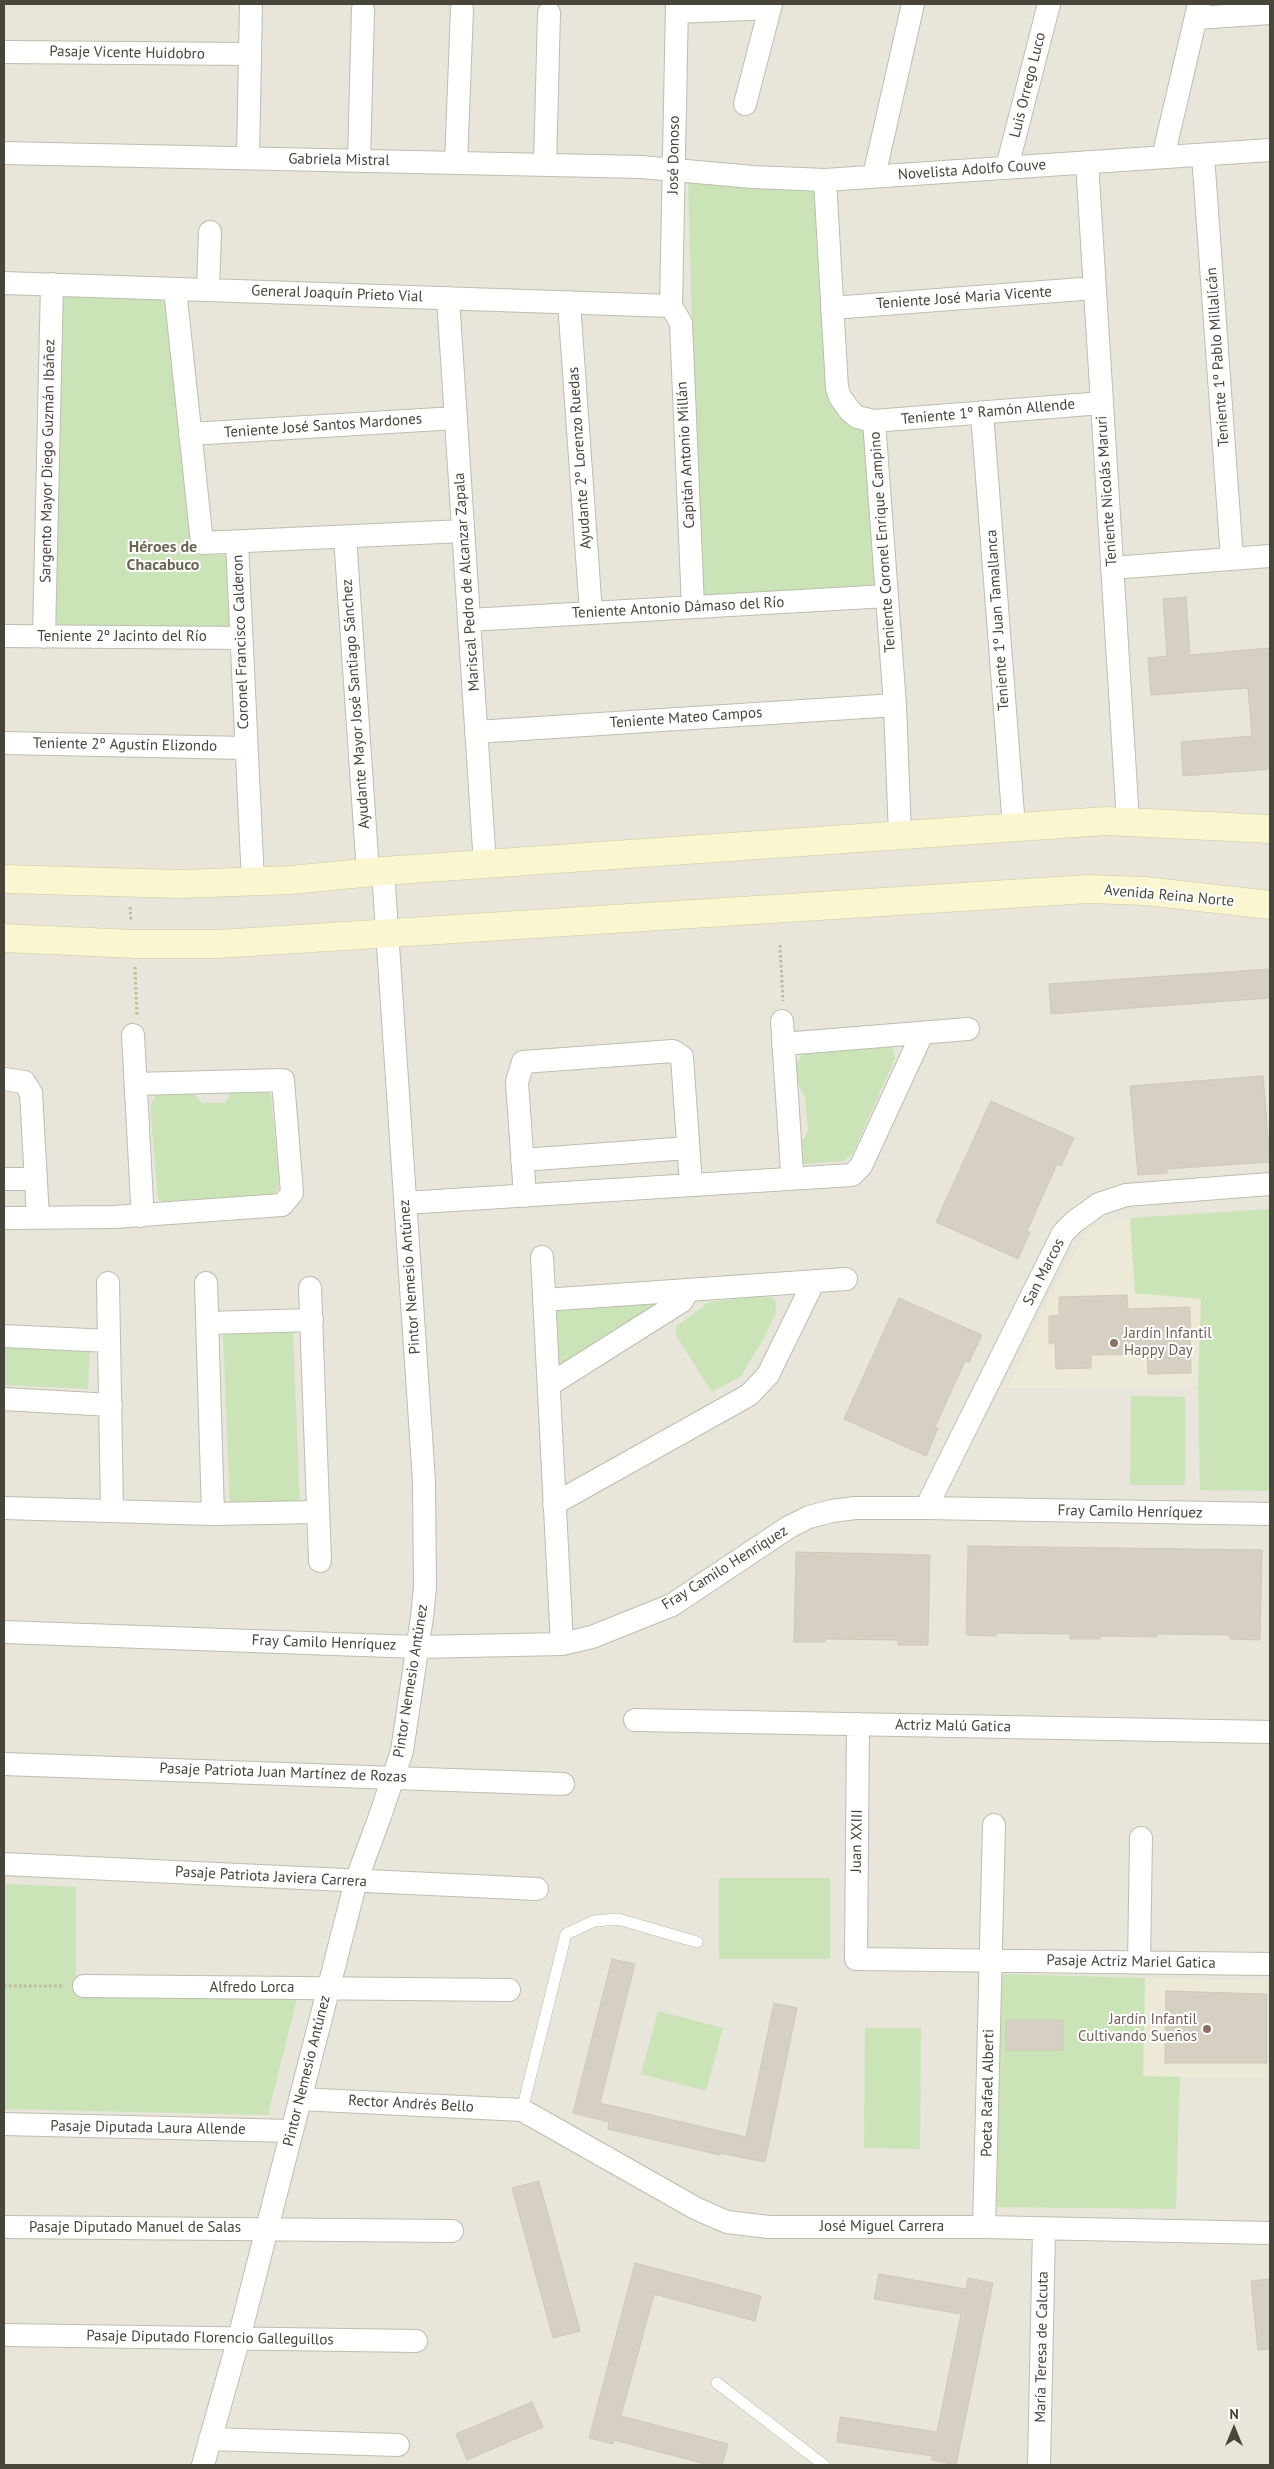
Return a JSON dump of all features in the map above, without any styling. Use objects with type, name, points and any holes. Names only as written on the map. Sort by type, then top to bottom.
[{"type":"street","points":[[248,158],[251,4]]},
{"type":"street","points":[[874,176],[913,4]]},
{"type":"street","name":"Luis Orrego Luco","points":[[1007,167],[1049,4]]},
{"type":"street","points":[[677,8],[770,6],[745,104]]},
{"type":"street","name":"José Donoso","points":[[671,306],[677,8]]},
{"type":"street","points":[[359,161],[363,9]]},
{"type":"street","points":[[456,163],[462,9]]},
{"type":"street","points":[[1163,157],[1197,11],[1270,13]]},
{"type":"street","points":[[545,165],[549,13]]},
{"type":"street","name":"Pasaje Vicente Huidobro","points":[[4,52],[250,54]]},
{"type":"street","name":"Novelista Adolfo Couve","points":[[675,170],[753,177],[825,180],[1270,150]]},
{"type":"street","name":"Gabriela Mistral","points":[[4,153],[641,167],[675,170]]},
{"type":"street","name":"Teniente 1º Pablo Millalicán","points":[[1203,155],[1232,559]]},
{"type":"street","name":"Teniente Nicolás Maruri","points":[[1087,162],[1128,821]]},
{"type":"street","name":"Teniente Coronel Enrique Campino","points":[[825,180],[832,308],[840,397],[844,405],[857,417],[874,421],[895,705],[900,836]]},
{"type":"street","points":[[208,290],[210,232]]},
{"type":"street","name":"General Joaquín Prieto Vial","points":[[4,283],[671,306]]},
{"type":"street","name":"Sargento Mayor Diego Guzmán Ibáñez","points":[[44,637],[52,284]]},
{"type":"street","name":"Teniente José Maria Vicente","points":[[832,308],[1095,288]]},
{"type":"street","name":"Coronel Francisco Calderon","points":[[175,289],[202,543],[237,543],[253,882]]},
{"type":"street","name":"Mariscal Pedro de Alcanzar Zapala","points":[[448,298],[485,865]]},
{"type":"street","name":"Ayudante 2º Lorenzo Ruedas","points":[[569,302],[590,613]]},
{"type":"street","name":"Capitán Antonio Millán","points":[[671,306],[681,324],[693,607]]},
{"type":"street","name":"Teniente 1º Ramón Allende","points":[[874,421],[1102,403]]},
{"type":"street","name":"Teniente 1º Juan Tamallanca","points":[[982,413],[1014,827]]},
{"type":"street","name":"Teniente José Santos Mardones","points":[[190,434],[456,418]]},
{"type":"street","points":[[237,543],[463,531]]},
{"type":"street","name":"Ayudante Mayor José Santiago Sánchez","points":[[345,537],[376,871]]},
{"type":"street","points":[[1112,568],[1270,556]]},
{"type":"street","name":"Teniente Antonio Dámaso del Río","points":[[469,620],[887,596]]},
{"type":"street","name":"Teniente 2º Jacinto del Río","points":[[4,636],[241,638]]},
{"type":"street","name":"Teniente Mateo Campos","points":[[476,732],[895,705]]},
{"type":"street","name":"Teniente 2º Agustín Elizondo","points":[[4,743],[246,748]]},
{"type":"street","points":[[4,880],[128,884],[253,882],[376,871],[485,865],[1014,827],[1128,821],[1270,829]]},
{"type":"street","name":"Pintor Nemesio Antúnez","points":[[202,2465],[239,2338],[356,1881],[402,1751],[425,1587],[426,1538],[387,932],[376,871]]},
{"type":"street","name":"Avenida Reina Norte","points":[[4,938],[177,945],[1037,890],[1145,891],[1270,905]]},
{"type":"street","points":[[782,1021],[792,1172],[789,1179]]},
{"type":"street","points":[[783,1044],[968,1030]]},
{"type":"street","points":[[405,1203],[852,1174],[861,1166],[922,1034]]},
{"type":"street","points":[[133,1035],[141,1216]]},
{"type":"street","points":[[525,1196],[517,1082],[523,1062],[673,1051],[682,1057],[691,1185]]},
{"type":"street","points":[[4,1079],[24,1082],[31,1093],[38,1218]]},
{"type":"street","points":[[4,1218],[141,1216],[282,1205],[292,1193],[284,1080],[136,1084]]},
{"type":"street","points":[[522,1160],[688,1148]]},
{"type":"street","points":[[4,1179],[35,1179]]},
{"type":"street","name":"San Marcos","points":[[926,1508],[1063,1233],[1074,1222],[1099,1204],[1126,1195],[1270,1184]]},
{"type":"street","points":[[542,1257],[562,1644]]},
{"type":"street","points":[[544,1300],[846,1279]]},
{"type":"street","points":[[554,1504],[749,1395],[768,1374],[814,1281]]},
{"type":"street","points":[[108,1283],[112,1510]]},
{"type":"street","points":[[206,1283],[213,1514]]},
{"type":"street","points":[[310,1288],[320,1561]]},
{"type":"street","points":[[548,1385],[682,1302],[688,1290]]},
{"type":"street","points":[[207,1323],[312,1320]]},
{"type":"street","points":[[4,1336],[109,1341]]},
{"type":"street","points":[[4,1399],[110,1405]]},
{"type":"street","points":[[4,1508],[213,1514],[317,1512]]},
{"type":"street","name":"Fray Camilo Henríquez","points":[[4,1632],[417,1647],[562,1644],[592,1637],[672,1605],[788,1527],[809,1517],[832,1511],[855,1508],[926,1508],[1270,1514]]},
{"type":"street","name":"Actriz Malú Gatica","points":[[635,1720],[1270,1732]]},
{"type":"street","name":"Juan XXIII","points":[[856,1958],[858,1724]]},
{"type":"street","name":"Pasaje Patriota Juan Martínez de Rozas","points":[[4,1764],[563,1784]]},
{"type":"street","points":[[991,1959],[994,1825]]},
{"type":"street","points":[[1139,1963],[1141,1838]]},
{"type":"street","name":"Pasaje Patriota Javiera Carrera","points":[[4,1864],[538,1889]]},
{"type":"street","name":"Pasaje Actriz Mariel Gatica","points":[[856,1958],[1270,1964]]},
{"type":"street","name":"Poeta Rafael Alberti","points":[[984,2227],[991,1959]]},
{"type":"street","name":"Alfredo Lorca","points":[[84,1986],[510,1990]]},
{"type":"street","name":"Rector Andrés Bello","points":[[300,2099],[522,2110]]},
{"type":"street","name":"José Miguel Carrera","points":[[522,2110],[697,2209],[727,2222],[769,2227],[984,2227],[1270,2233]]},
{"type":"street","name":"Pasaje Diputada Laura Allende","points":[[4,2124],[292,2131]]},
{"type":"street","name":"Pasaje Diputado Manuel de Salas","points":[[4,2227],[452,2231]]},
{"type":"street","name":"María Teresa de Calcuta","points":[[1039,2465],[1044,2229]]},
{"type":"street","name":"Pasaje Diputado Florencio Galleguillos","points":[[4,2335],[416,2341]]},
{"type":"street","points":[[210,2439],[398,2445]]},
{"type":"lane","points":[[522,2110],[566,1934],[594,1921],[618,1919],[697,1942]]},
{"type":"lane","points":[[717,2383],[824,2465]]},
{"type":"path","points":[[780,946],[784,1016],[782,1021]]},
{"type":"path","points":[[4,1986],[84,1986]]},
{"type":"shaded area","points":[[4,4],[1270,4],[1270,2465],[4,2465]]},
{"type":"shaded area","name":"Jardín Infantil Happy Day","points":[[1130,1218],[1135,1293],[1201,1299],[1198,1387],[1008,1388],[1054,1288],[1091,1227]]},
{"type":"shaded area","name":"Jardín Infantil Cultivando Sueños","points":[[1145,1978],[1270,1981],[1270,2078],[1143,2077]]},
{"type":"green space","points":[[688,183],[822,183],[834,390],[864,422],[884,593],[700,600]]},
{"type":"green space","points":[[55,288],[172,292],[195,555],[228,555],[231,636],[48,633]]},
{"type":"green space","points":[[892,1047],[895,1058],[853,1153],[844,1161],[804,1164],[800,1145],[808,1131],[805,1096],[797,1083],[797,1064],[802,1054]]},
{"type":"green space","points":[[263,1089],[271,1095],[279,1184],[274,1196],[167,1204],[158,1199],[150,1106],[157,1094],[193,1092],[202,1103],[225,1103],[231,1091]]},
{"type":"green space","points":[[1270,1209],[1270,1491],[1200,1490],[1198,1387],[1201,1299],[1135,1293],[1130,1218]]},
{"type":"green space","points":[[764,1296],[775,1299],[776,1312],[764,1338],[741,1376],[712,1392],[675,1334],[677,1326],[709,1302]]},
{"type":"green space","points":[[662,1301],[564,1367],[556,1364],[552,1306]]},
{"type":"green space","points":[[293,1332],[300,1505],[230,1508],[223,1334]]},
{"type":"green space","points":[[4,1341],[90,1345],[88,1389],[4,1385]]},
{"type":"green space","points":[[1131,1396],[1185,1397],[1185,1485],[1130,1485]]},
{"type":"green space","points":[[719,1878],[830,1878],[830,1959],[719,1959]]},
{"type":"green space","points":[[4,1884],[76,1887],[76,1996],[298,1995],[268,2115],[4,2109]]},
{"type":"green space","points":[[1001,1974],[1145,1978],[1143,2076],[1180,2077],[1176,2209],[997,2207]]},
{"type":"green space","points":[[658,2011],[723,2028],[706,2091],[641,2074]]},
{"type":"green space","points":[[865,2028],[921,2028],[920,2149],[864,2148]]},
{"type":"building","points":[[1186,597],[1190,655],[1270,648],[1270,769],[1183,776],[1181,742],[1252,736],[1248,688],[1151,695],[1148,658],[1167,656],[1163,599]]},
{"type":"building","points":[[1270,969],[1270,998],[1051,1014],[1049,984]]},
{"type":"building","points":[[1263,1076],[1270,1162],[1167,1169],[1167,1173],[1138,1175],[1130,1086]]},
{"type":"building","points":[[991,1101],[1074,1138],[1061,1166],[1057,1164],[1027,1231],[1030,1232],[1018,1259],[936,1222]]},
{"type":"building","points":[[1127,1295],[1128,1309],[1190,1307],[1191,1373],[1148,1374],[1147,1354],[1091,1355],[1091,1368],[1056,1369],[1055,1343],[1049,1343],[1049,1316],[1059,1315],[1059,1297]]},
{"type":"building","points":[[899,1298],[982,1335],[969,1362],[965,1361],[935,1427],[938,1428],[926,1456],[844,1419]]},
{"type":"building","points":[[968,1546],[1262,1550],[1260,1640],[1230,1639],[1230,1635],[1157,1634],[1157,1637],[1100,1636],[1100,1639],[1070,1639],[1070,1634],[996,1633],[996,1636],[966,1635]]},
{"type":"building","points":[[796,1552],[930,1555],[928,1645],[898,1645],[898,1640],[825,1639],[825,1642],[794,1642]]},
{"type":"building","points":[[612,1959],[635,1964],[600,2103],[746,2137],[774,2003],[797,2008],[765,2162],[720,2153],[720,2155],[608,2129],[609,2122],[573,2113]]},
{"type":"building","points":[[1166,1991],[1267,1994],[1267,2063],[1165,2063]]},
{"type":"building","points":[[1006,2020],[1063,2020],[1063,2050],[1006,2050]]},
{"type":"building","points":[[539,2181],[580,2331],[553,2338],[512,2188]]},
{"type":"building","points":[[635,2263],[761,2296],[755,2321],[654,2294],[621,2416],[728,2444],[722,2465],[709,2465],[614,2440],[613,2444],[589,2438]]},
{"type":"building","points":[[879,2274],[966,2289],[968,2278],[993,2283],[956,2465],[932,2460],[932,2456],[837,2442],[840,2417],[937,2432],[961,2314],[874,2299]]},
{"type":"building","points":[[1270,2279],[1270,2349],[1258,2350],[1251,2281]]},
{"type":"building","points":[[532,2402],[543,2427],[467,2460],[456,2434]]},
{"type":"place","name":"Jardín Infantil Happy Day","points":[[1114,1343]]},
{"type":"place","name":"Jardín Infantil Cultivando Sueños","points":[[1207,2029]]},
{"type":"district","name":"Héroes de Chacabuco","points":[[163,556]]}]
